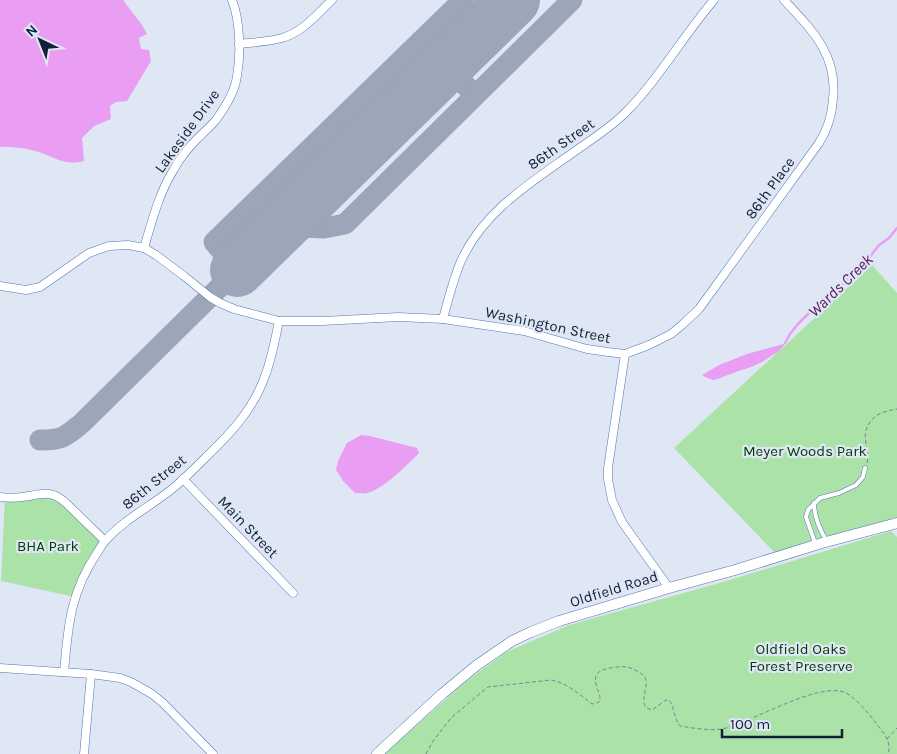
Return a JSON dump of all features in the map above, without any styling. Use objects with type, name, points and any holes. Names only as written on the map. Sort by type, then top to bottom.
[{"type":"street","name":"Lakeside Drive","points":[[144,248],[156,206],[167,181],[182,156],[218,116],[231,94],[238,75],[239,44],[236,10],[232,0]]},
{"type":"street","points":[[239,44],[281,39],[290,35],[307,24],[332,0]]},
{"type":"street","name":"86th Street","points":[[444,319],[450,293],[462,259],[488,220],[501,205],[602,132],[624,113],[642,94],[714,0]]},
{"type":"street","name":"86th Place","points":[[625,354],[649,345],[670,334],[698,309],[779,200],[827,130],[834,94],[834,79],[830,60],[813,32],[784,0]]},
{"type":"street","points":[[0,286],[26,290],[40,287],[89,254],[102,248],[128,245],[144,248]]},
{"type":"street","name":"Washington Street","points":[[144,248],[168,263],[220,303],[234,309],[279,321],[398,317],[444,319],[524,331],[587,349],[625,354],[608,479],[612,500],[622,522],[669,588]]},
{"type":"street","name":"86th Street","points":[[64,672],[74,597],[84,574],[106,540],[183,479],[239,422],[254,401],[261,386],[271,360],[279,321]]},
{"type":"street","name":"Main Street","points":[[183,479],[293,593]]},
{"type":"street","points":[[0,497],[54,494],[60,497],[106,540]]},
{"type":"street","name":"Oldfield Road","points":[[377,754],[442,694],[477,666],[512,641],[531,632],[560,621],[669,588],[897,523]]},
{"type":"street","points":[[0,668],[91,674],[120,678],[131,682],[152,694],[212,754]]},
{"type":"street","points":[[84,754],[91,674]]},
{"type":"lane","points":[[816,545],[806,517],[808,510],[820,498],[839,494],[856,484],[863,477],[865,468]]},
{"type":"lane","points":[[814,503],[818,526],[827,542]]},
{"type":"path","points":[[865,468],[868,458],[864,432],[868,424],[882,412],[897,409]]},
{"type":"path","points":[[426,754],[433,741],[452,717],[488,687],[551,680],[569,686],[592,704],[600,701],[601,696],[595,683],[597,674],[602,670],[627,667],[639,672],[644,677],[646,682],[643,702],[647,709],[652,710],[666,700],[669,700],[673,705],[675,720],[680,726],[702,729],[722,728],[815,694],[830,691],[845,692],[873,719],[887,739],[891,754]]},
{"type":"path","points":[[887,739],[897,728]]},
{"type":"path","points":[[888,754],[889,750]]},
{"type":"green space","name":"Meyer Woods Park","points":[[872,265],[897,293],[897,519],[776,554],[674,448]]},
{"type":"green space","name":"BHA Park","points":[[54,494],[105,541],[75,597],[1,581],[5,497]]},
{"type":"green space","name":"Oldfield Oaks Forest Preserve","points":[[891,531],[897,537],[897,754],[384,754],[464,683],[506,652],[569,625],[723,582]]},
{"type":"shaded area","points":[[0,0],[123,0],[147,34],[139,38],[141,49],[149,50],[151,61],[127,101],[116,102],[110,106],[111,119],[94,126],[82,138],[84,161],[63,161],[27,149],[0,147]]},
{"type":"shaded area","points":[[785,343],[775,354],[750,367],[715,380],[702,375],[719,365],[747,354]]},
{"type":"shaded area","points":[[361,435],[417,448],[419,453],[381,487],[367,493],[355,493],[343,481],[336,470],[338,461],[347,443]]},
{"type":"waterway","name":"Wards Creek","points":[[785,343],[798,324],[817,305],[839,289],[849,276],[897,228]]},
{"type":"taxiway","points":[[40,440],[63,437],[72,432],[237,270],[214,242],[463,0]]},
{"type":"taxiway","points":[[282,226],[324,228],[345,224],[572,0]]},
{"type":"taxiway","points":[[421,41],[475,95]]},
{"type":"runway","points":[[237,270],[513,0]]}]
